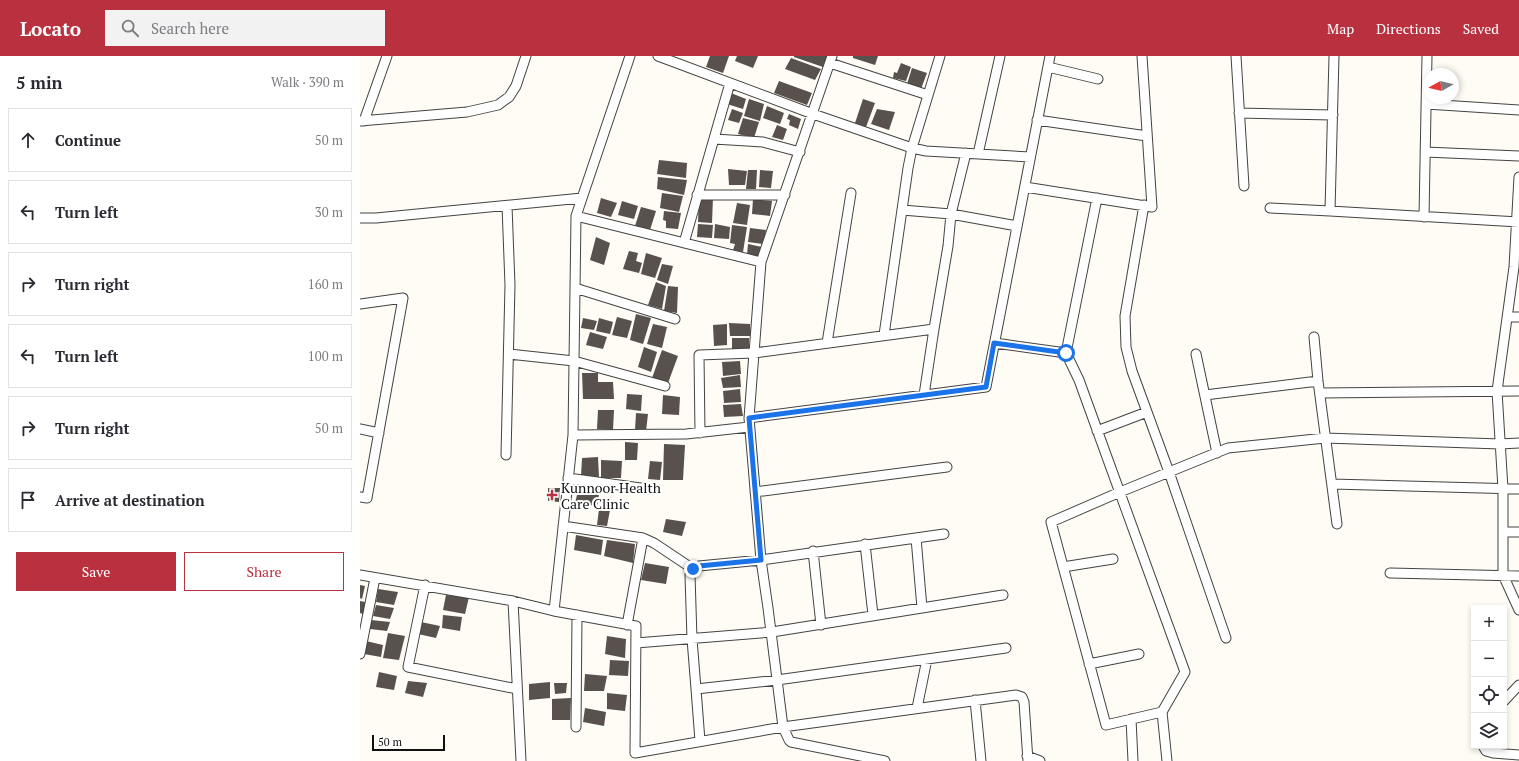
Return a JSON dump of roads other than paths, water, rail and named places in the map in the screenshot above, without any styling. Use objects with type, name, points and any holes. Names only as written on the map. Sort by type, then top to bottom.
[{"type":"street","points":[[387,56],[362,121],[467,112],[498,105],[509,97],[516,86],[526,56]]},
{"type":"street","points":[[554,611],[573,435],[576,216],[630,56]]},
{"type":"street","points":[[658,56],[813,114],[912,148],[926,151],[1030,157]]},
{"type":"street","points":[[884,336],[912,148],[940,56]]},
{"type":"street","points":[[978,154],[1000,56]]},
{"type":"street","points":[[573,435],[700,433],[749,422],[986,387],[1050,56]]},
{"type":"street","points":[[1024,187],[1152,207],[1142,56]]},
{"type":"street","points":[[1236,56],[1244,186]]},
{"type":"street","points":[[1330,211],[1334,56]]},
{"type":"street","points":[[1427,56],[1427,68]]},
{"type":"street","points":[[885,761],[791,742],[783,726],[772,632],[761,560],[749,422],[761,262],[831,60],[928,95]]},
{"type":"street","points":[[1048,67],[1098,79]]},
{"type":"street","points":[[684,243],[730,83]]},
{"type":"street","points":[[1424,217],[1426,104],[1519,110]]},
{"type":"street","points":[[1239,113],[1333,115]]},
{"type":"street","points":[[1037,120],[1147,136]]},
{"type":"street","points":[[714,139],[763,142],[800,152]]},
{"type":"street","points":[[1425,152],[1519,156]]},
{"type":"street","points":[[924,395],[948,246],[951,214],[966,153]]},
{"type":"street","points":[[1519,177],[1516,276],[1507,317],[1498,391],[1502,489],[1503,575],[1519,610]]},
{"type":"street","points":[[827,343],[851,193]]},
{"type":"street","points":[[698,195],[785,195]]},
{"type":"street","points":[[360,218],[376,218],[582,198]]},
{"type":"street","points":[[1097,198],[1066,353],[1079,380],[1185,672],[1162,712],[1167,761]]},
{"type":"street","points":[[1144,205],[1125,316],[1124,326],[1128,358],[1226,638]]},
{"type":"street","points":[[506,455],[510,276],[507,206]]},
{"type":"street","points":[[1270,208],[1518,222]]},
{"type":"street","points":[[902,210],[951,214],[1017,226]]},
{"type":"street","points":[[576,216],[761,262]]},
{"type":"street","points":[[575,288],[676,319]]},
{"type":"street","points":[[360,304],[403,298],[367,498],[360,497]]},
{"type":"street","points":[[1507,317],[1519,317]]},
{"type":"street","points":[[700,433],[699,355],[754,353],[934,329]]},
{"type":"street","points":[[1314,337],[1325,438],[1337,524]]},
{"type":"street","points":[[994,343],[1066,353]]},
{"type":"street","points":[[509,354],[574,361],[665,386]]},
{"type":"street","points":[[1196,354],[1217,453]]},
{"type":"street","points":[[1205,395],[1318,381]]},
{"type":"street","points":[[1320,392],[1519,391]]},
{"type":"street","points":[[1097,431],[1147,412]]},
{"type":"street","points":[[360,429],[379,433]]},
{"type":"street","points":[[1162,712],[1106,725],[1051,522],[1228,448],[1325,438],[1500,444],[1519,443]]},
{"type":"street","points":[[754,492],[947,467]]},
{"type":"street","points":[[568,478],[648,489]]},
{"type":"street","points":[[1332,484],[1502,489],[1519,488]]},
{"type":"street","points":[[563,526],[643,538],[654,543],[693,569]]},
{"type":"street","points":[[1503,532],[1519,532]]},
{"type":"street","points":[[700,740],[692,639],[690,575],[693,569],[699,566],[761,560],[813,551],[944,534]]},
{"type":"street","points":[[627,625],[643,538]]},
{"type":"street","points":[[916,538],[922,608]]},
{"type":"street","points":[[865,544],[873,615]]},
{"type":"street","points":[[813,551],[821,625]]},
{"type":"street","points":[[1063,567],[1112,559]]},
{"type":"street","points":[[1390,573],[1519,576]]},
{"type":"street","points":[[360,575],[513,601],[554,611],[636,626],[635,753],[783,726],[1016,695],[1022,697],[1024,702],[1028,759],[1040,761]]},
{"type":"street","points":[[360,654],[375,578]]},
{"type":"street","points":[[425,585],[408,667],[518,689]]},
{"type":"street","points":[[636,643],[772,632],[821,625],[873,615],[1003,596]]},
{"type":"street","points":[[513,601],[521,761]]},
{"type":"street","points":[[576,727],[578,615]]},
{"type":"street","points":[[696,689],[777,680],[1006,648]]},
{"type":"street","points":[[1089,664],[1139,654]]},
{"type":"street","points":[[917,708],[927,659]]},
{"type":"street","points":[[1507,698],[1519,685]]},
{"type":"street","points":[[975,700],[981,761]]},
{"type":"street","points":[[1131,719],[1133,761]]},
{"type":"street","points":[[1485,749],[1487,761]]},
{"type":"street","points":[[1487,749],[1493,753],[1519,755]]},
{"type":"place","name":"Kunnoor Health Care Clinic","points":[[552,495]]}]
